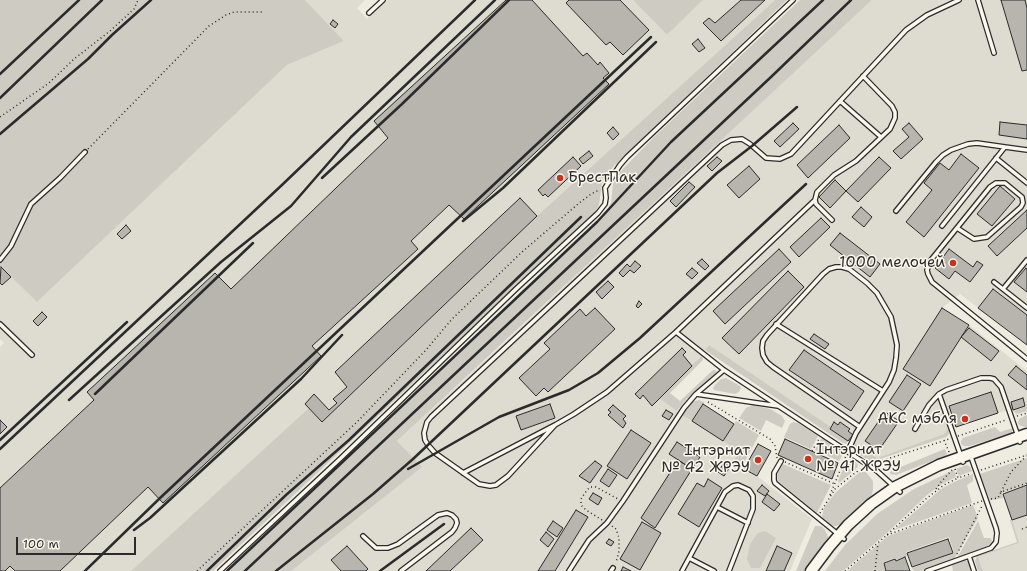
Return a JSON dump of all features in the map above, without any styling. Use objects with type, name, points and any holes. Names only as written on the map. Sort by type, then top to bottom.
[{"type":"main road","points":[[819,571],[860,514],[898,489],[933,468],[1023,438]]},
{"type":"main road","points":[[811,571],[842,537]]},
{"type":"lane","points":[[369,14],[383,0]]},
{"type":"lane","points":[[220,571],[598,213],[605,204],[605,188],[627,157],[793,0]]},
{"type":"lane","points":[[554,425],[508,476],[496,485],[484,486],[435,453],[425,440],[424,433],[427,422],[431,417],[722,145],[731,140],[742,139],[766,158],[774,159],[786,157],[795,151],[896,40],[915,22],[936,10],[959,0]]},
{"type":"lane","points":[[978,0],[994,53]]},
{"type":"lane","points":[[463,472],[574,414],[607,392],[676,332],[815,200],[817,192],[834,175],[856,161],[890,129],[895,112],[889,101],[863,76]]},
{"type":"lane","points":[[840,101],[881,137]]},
{"type":"lane","points":[[896,210],[936,162],[951,150],[968,144],[977,143],[1027,150]]},
{"type":"lane","points":[[942,226],[1005,147]]},
{"type":"lane","points":[[0,260],[11,246],[31,204],[60,178],[85,152]]},
{"type":"lane","points":[[996,158],[1027,183]]},
{"type":"lane","points":[[957,228],[974,239],[987,238],[1021,207],[1022,197],[1004,183],[996,183],[993,185],[957,228],[929,262],[927,270],[929,278],[952,300],[1027,359]]},
{"type":"lane","points":[[815,200],[819,208],[832,220]]},
{"type":"lane","points":[[1004,290],[1027,260]]},
{"type":"lane","points":[[848,452],[860,427],[883,391],[894,370],[897,345],[893,324],[888,311],[877,293],[849,269],[842,266],[836,266],[823,274],[766,335],[763,341],[763,355],[766,362],[860,427]]},
{"type":"lane","points":[[994,282],[1027,308]]},
{"type":"lane","points":[[0,324],[32,355]]},
{"type":"lane","points":[[776,324],[883,391]]},
{"type":"lane","points":[[676,332],[724,370],[868,465],[898,489]]},
{"type":"lane","points":[[569,571],[589,540],[607,523],[623,502],[679,413],[696,394],[724,370]]},
{"type":"lane","points":[[915,429],[929,405],[939,394],[946,390],[981,378],[990,378],[994,379],[1001,387],[1012,418],[1023,438]]},
{"type":"lane","points":[[696,394],[779,406]]},
{"type":"lane","points":[[927,571],[991,548],[996,542],[997,533],[976,472],[953,437],[939,394]]},
{"type":"lane","points":[[781,460],[773,476],[775,482],[842,537]]},
{"type":"lane","points":[[682,571],[729,488],[738,485],[749,490],[753,496],[754,502],[748,523],[729,571]]},
{"type":"lane","points":[[717,507],[748,523]]},
{"type":"lane","points":[[363,536],[376,548],[388,548],[398,544],[438,515],[447,513],[452,515],[456,519],[457,523],[452,532],[401,571]]},
{"type":"lane","points":[[969,556],[974,571]]},
{"type":"lane","points":[[689,558],[714,571]]},
{"type":"path","points":[[0,117],[49,83],[74,59],[110,31],[134,9],[138,0]]},
{"type":"path","points":[[85,152],[209,26],[234,12],[263,12]]},
{"type":"path","points":[[197,571],[357,422],[426,350],[452,319],[522,252],[585,198],[605,188]]},
{"type":"path","points":[[708,402],[770,439],[775,446],[777,458],[835,484]]},
{"type":"path","points":[[829,497],[851,476],[868,465],[1027,413]]},
{"type":"path","points":[[812,451],[821,434]]},
{"type":"path","points":[[820,513],[835,484],[848,452]]},
{"type":"path","points":[[845,571],[935,491],[958,478],[1027,455]]},
{"type":"path","points":[[887,535],[986,499],[992,500],[998,498],[1011,472],[1027,455]]},
{"type":"path","points":[[935,491],[954,467],[958,478]]},
{"type":"path","points":[[1001,492],[1027,483]]},
{"type":"path","points":[[612,570],[618,556],[619,538],[616,529],[581,506],[581,499],[587,490],[596,487],[623,502]]},
{"type":"path","points":[[954,561],[986,499]]},
{"type":"path","points":[[1022,529],[1027,527]]},
{"type":"path","points":[[875,571],[878,542]]},
{"type":"shaded area","points":[[0,0],[305,0],[344,41],[287,65],[37,302],[1,267],[0,268]]},
{"type":"shaded area","points":[[305,0],[365,0],[357,8],[367,19],[388,0],[633,0],[667,35],[703,0],[775,0],[537,216],[322,422],[309,409],[131,571],[0,571],[0,347],[4,343],[0,339],[0,268],[1,267],[37,302],[287,65],[344,41]]},
{"type":"shaded area","points":[[633,0],[703,0],[667,35]]},
{"type":"shaded area","points":[[775,0],[787,0],[613,167],[602,184],[599,205],[595,212],[213,571],[131,571],[309,408],[322,422],[537,216]]},
{"type":"shaded area","points":[[800,0],[872,0],[397,441],[422,467],[291,571],[227,571],[597,222],[611,203],[613,184],[619,173],[655,136]]},
{"type":"shaded area","points":[[872,0],[1027,0],[1027,345],[960,294],[942,308],[969,325],[1027,371],[1027,406],[1013,411],[1011,409],[947,430],[944,434],[877,458],[830,429],[831,427],[709,345],[692,366],[660,399],[691,421],[703,404],[734,424],[723,441],[739,451],[733,462],[757,476],[812,519],[790,571],[286,571],[421,467],[397,441]]},
{"type":"shaded area","points":[[709,345],[831,427],[830,429],[848,441],[846,444],[705,350]]},
{"type":"shaded area","points":[[701,356],[703,358],[702,361],[670,393],[680,401],[713,370],[717,372],[687,399],[677,411],[660,399]]},
{"type":"shaded area","points":[[726,378],[740,386],[741,388],[739,392],[735,394],[714,390],[713,388],[721,379]]},
{"type":"shaded area","points":[[699,400],[704,402],[692,421],[682,415],[692,402]]},
{"type":"shaded area","points":[[753,405],[770,409],[782,416],[785,421],[782,428],[766,420],[761,431],[739,418],[746,408]]},
{"type":"shaded area","points":[[1027,406],[1027,411],[1017,414],[1013,411]]},
{"type":"shaded area","points":[[1027,415],[1027,427],[1020,426],[1018,423],[1019,419]]},
{"type":"shaded area","points":[[736,421],[759,435],[742,467],[733,462],[739,451],[723,441]]},
{"type":"shaded area","points":[[793,422],[798,423],[818,436],[811,449],[784,437],[790,424]]},
{"type":"shaded area","points":[[995,427],[1000,432],[1013,428],[1013,430],[1011,433],[970,446],[964,446],[961,444],[963,438]]},
{"type":"shaded area","points":[[947,430],[949,430],[949,434],[946,437],[877,460],[868,460],[856,452],[854,448],[855,443],[877,458],[944,434]]},
{"type":"shaded area","points":[[822,438],[840,451],[842,456],[839,461],[815,450]]},
{"type":"shaded area","points":[[945,449],[947,455],[896,475],[890,474],[893,470]]},
{"type":"shaded area","points":[[1027,458],[1027,484],[1002,493],[1003,498],[990,500],[980,474]]},
{"type":"shaded area","points":[[849,459],[857,463],[858,467],[839,483],[838,481],[846,461]]},
{"type":"shaded area","points":[[783,464],[831,485],[817,513],[778,481],[777,474]]},
{"type":"shaded area","points":[[967,465],[972,471],[959,476],[956,469]]},
{"type":"shaded area","points":[[954,470],[956,477],[942,484],[927,495],[887,533],[843,571],[825,571],[845,545],[877,514],[914,489]]},
{"type":"shaded area","points":[[860,472],[866,472],[873,481],[871,497],[841,525],[831,525],[822,517],[824,508],[836,492]]},
{"type":"shaded area","points":[[973,474],[973,481],[967,485],[972,503],[894,530],[941,489]]},
{"type":"shaded area","points":[[1027,485],[1027,571],[983,571],[978,557],[1019,543],[1003,494]]},
{"type":"shaded area","points":[[973,505],[978,518],[954,559],[929,567],[922,571],[914,571],[912,568],[954,553],[949,537],[906,552],[907,556],[896,560],[895,558],[883,562],[886,571],[847,571],[888,536]]},
{"type":"shaded area","points":[[1010,520],[1012,520],[1019,543],[978,557],[983,571],[978,571],[975,561],[977,556],[1017,542]]},
{"type":"shaded area","points":[[978,521],[984,538],[990,538],[992,540],[991,543],[986,547],[957,558]]},
{"type":"shaded area","points":[[815,526],[821,526],[825,530],[828,541],[808,571],[796,571]]},
{"type":"shaded area","points":[[765,531],[776,538],[760,568],[751,568],[747,559],[750,544],[758,533]]},
{"type":"shaded area","points":[[965,560],[968,561],[972,571],[953,571],[953,564]]},
{"type":"building","points":[[506,0],[532,0],[583,56],[587,53],[598,65],[600,62],[609,73],[603,78],[609,84],[464,219],[449,205],[411,241],[418,249],[312,346],[321,356],[163,503],[148,487],[60,571],[15,571],[10,566],[5,571],[0,571],[0,488],[94,400],[87,392],[215,273],[231,289],[388,138],[374,121]]},
{"type":"building","points":[[569,0],[620,0],[649,30],[623,55],[610,42],[606,45],[566,3]]},
{"type":"building","points":[[741,0],[765,0],[721,41],[703,23],[709,18],[715,23]]},
{"type":"building","points":[[1001,0],[1025,0],[1027,8],[1027,70],[1022,71]]},
{"type":"building","points":[[333,20],[338,24],[335,28],[330,24]]},
{"type":"building","points":[[698,39],[705,48],[699,52],[692,44]]},
{"type":"building","points":[[1000,122],[1027,125],[1027,139],[999,135]]},
{"type":"building","points":[[793,123],[799,129],[780,147],[774,141]]},
{"type":"building","points":[[909,123],[923,139],[901,159],[893,151],[909,137],[902,129]]},
{"type":"building","points":[[839,125],[850,138],[808,178],[797,165]]},
{"type":"building","points":[[613,127],[619,134],[613,140],[607,133]]},
{"type":"building","points":[[589,151],[593,156],[583,164],[579,159]]},
{"type":"building","points":[[961,154],[979,168],[924,237],[906,222],[932,190],[924,183],[940,163],[949,170]]},
{"type":"building","name":"БрестПак","points":[[573,157],[581,166],[548,197],[545,194],[543,196],[538,190]]},
{"type":"building","points":[[717,157],[722,161],[712,171],[707,166]]},
{"type":"building","points":[[879,157],[891,168],[858,202],[846,191]]},
{"type":"building","points":[[749,166],[760,179],[739,198],[727,185]]},
{"type":"building","points":[[835,180],[846,191],[830,208],[819,197]]},
{"type":"building","points":[[689,182],[695,187],[676,207],[670,201]]},
{"type":"building","points":[[1000,186],[1015,199],[992,226],[977,214]]},
{"type":"building","points":[[520,198],[537,216],[322,422],[305,404],[314,394],[329,410],[337,403],[333,399],[347,387],[335,372]]},
{"type":"building","points":[[861,207],[872,217],[864,227],[852,217]]},
{"type":"building","points":[[1027,210],[1027,228],[997,256],[988,246]]},
{"type":"building","points":[[821,218],[830,227],[799,257],[790,247]]},
{"type":"building","points":[[126,225],[131,231],[122,239],[117,234]]},
{"type":"building","points":[[840,233],[880,264],[870,277],[830,245]]},
{"type":"building","points":[[779,249],[791,262],[725,324],[713,311]]},
{"type":"building","name":"1000 мелочей","points":[[949,249],[973,267],[977,261],[983,265],[970,282],[955,271],[949,279],[935,268]]},
{"type":"building","points":[[702,259],[709,266],[705,270],[697,263]]},
{"type":"building","points":[[635,261],[641,266],[634,273],[630,270],[623,277],[619,273],[627,264],[630,267]]},
{"type":"building","points":[[1,267],[11,277],[2,285],[0,283]]},
{"type":"building","points":[[692,268],[698,273],[692,279],[686,274]]},
{"type":"building","points":[[1026,268],[1027,269],[1027,292],[1014,282]]},
{"type":"building","points":[[788,271],[804,287],[739,354],[722,338]]},
{"type":"building","points":[[608,281],[614,287],[602,299],[596,292]]},
{"type":"building","points":[[993,289],[1027,315],[1027,345],[978,308]]},
{"type":"building","points":[[639,301],[642,304],[638,308],[636,306]]},
{"type":"building","points":[[595,308],[615,329],[548,392],[544,388],[536,396],[519,378],[550,349],[544,343],[580,309],[586,316]]},
{"type":"building","points":[[942,308],[969,325],[930,386],[903,369]]},
{"type":"building","points":[[42,312],[47,317],[38,326],[33,321]]},
{"type":"building","points":[[969,328],[999,351],[991,361],[961,337]]},
{"type":"building","points":[[814,334],[829,344],[825,349],[810,339]]},
{"type":"building","points":[[682,348],[686,352],[683,355],[692,366],[652,406],[643,395],[640,399],[635,394]]},
{"type":"building","points":[[804,350],[864,391],[851,411],[789,370]]},
{"type":"building","points":[[1016,366],[1027,375],[1027,390],[1008,375]]},
{"type":"building","points":[[907,375],[921,384],[903,411],[889,402]]},
{"type":"building","points":[[991,392],[998,413],[956,427],[949,406]]},
{"type":"building","points":[[1023,398],[1025,406],[1013,410],[1011,402]]},
{"type":"building","points":[[550,404],[555,418],[521,430],[516,416]]},
{"type":"building","points":[[703,404],[734,424],[723,441],[692,421]]},
{"type":"building","points":[[613,405],[626,416],[623,419],[626,423],[623,428],[608,415],[611,412],[608,410]]},
{"type":"building","points":[[666,410],[673,414],[669,420],[662,416]]},
{"type":"building","points":[[885,412],[899,421],[879,450],[865,441]]},
{"type":"building","points":[[0,420],[7,427],[0,434]]},
{"type":"building","points":[[834,422],[838,425],[840,422],[850,429],[848,431],[853,435],[848,441],[830,429]]},
{"type":"building","points":[[631,430],[651,443],[627,479],[607,466]]},
{"type":"building","name":"Інтэрнат № 41 ЖРЭУ","points":[[785,439],[838,463],[832,479],[778,455]]},
{"type":"building","points":[[677,442],[700,457],[692,469],[669,454]]},
{"type":"building","name":"Інтэрнат № 42 ЖРЭУ","points":[[758,444],[771,451],[757,476],[744,469]]},
{"type":"building","points":[[678,460],[692,469],[655,528],[641,518]]},
{"type":"building","points":[[595,461],[602,466],[590,483],[579,476]]},
{"type":"building","points":[[724,463],[730,467],[724,476],[718,472]]},
{"type":"building","points":[[608,469],[617,475],[609,487],[600,481]]},
{"type":"building","points":[[708,479],[722,488],[699,527],[678,514],[697,483],[704,487]]},
{"type":"building","points":[[762,485],[769,491],[765,496],[757,491]]},
{"type":"building","points":[[1027,485],[1027,515],[1012,520],[1003,494]]},
{"type":"building","points":[[593,493],[602,498],[598,505],[589,499]]},
{"type":"building","points":[[767,494],[780,504],[774,511],[762,502]]},
{"type":"building","points":[[576,510],[588,517],[555,571],[538,571]]},
{"type":"building","points":[[553,521],[563,528],[557,537],[547,530]]},
{"type":"building","points":[[642,522],[661,533],[640,570],[620,559]]},
{"type":"building","points":[[471,528],[483,540],[450,571],[426,571]]},
{"type":"building","points":[[546,532],[554,539],[548,547],[540,540]]},
{"type":"building","points":[[609,539],[614,542],[611,546],[606,543]]},
{"type":"building","points":[[948,539],[953,553],[912,567],[907,553]]},
{"type":"building","points":[[347,546],[368,569],[366,571],[341,571],[331,560]]},
{"type":"building","points":[[777,546],[792,553],[784,571],[766,571]]},
{"type":"building","points":[[905,557],[910,571],[886,571],[884,563],[895,559],[896,561]]},
{"type":"building","points":[[623,567],[631,571],[621,571]]},
{"type":"railway","points":[[0,74],[79,0]]},
{"type":"railway","points":[[0,98],[102,0]]},
{"type":"railway","points":[[0,134],[88,59],[151,0]]},
{"type":"railway","points":[[0,449],[283,184],[475,0]]},
{"type":"railway","points":[[69,400],[221,262],[291,206],[351,137],[495,0]]},
{"type":"railway","points":[[322,178],[402,104],[509,0]]},
{"type":"railway","points":[[227,571],[597,222],[671,142],[823,0]]},
{"type":"railway","points":[[245,571],[851,0]]},
{"type":"railway","points":[[85,571],[159,499],[651,37]]},
{"type":"railway","points":[[463,221],[503,188],[656,42]]},
{"type":"railway","points":[[276,571],[373,494],[413,459],[717,173],[752,146],[797,107]]},
{"type":"railway","points":[[408,469],[499,417],[569,390],[598,373],[640,338],[806,184]]},
{"type":"railway","points":[[207,571],[286,495],[349,440],[581,217]]},
{"type":"railway","points":[[95,394],[253,243]]},
{"type":"railway","points":[[0,440],[127,322]]},
{"type":"railway","points":[[134,530],[150,518],[301,379],[342,335]]},
{"type":"railway","points":[[380,571],[444,524]]},
{"type":"place","name":"БрестПак","points":[[560,178]]},
{"type":"place","name":"1000 мелочей","points":[[953,263]]},
{"type":"place","name":"АКС мэбля","points":[[965,419]]},
{"type":"place","name":"Інтэрнат № 41 ЖРЭУ","points":[[808,459]]},
{"type":"place","name":"Інтэрнат № 42 ЖРЭУ","points":[[758,460]]}]
